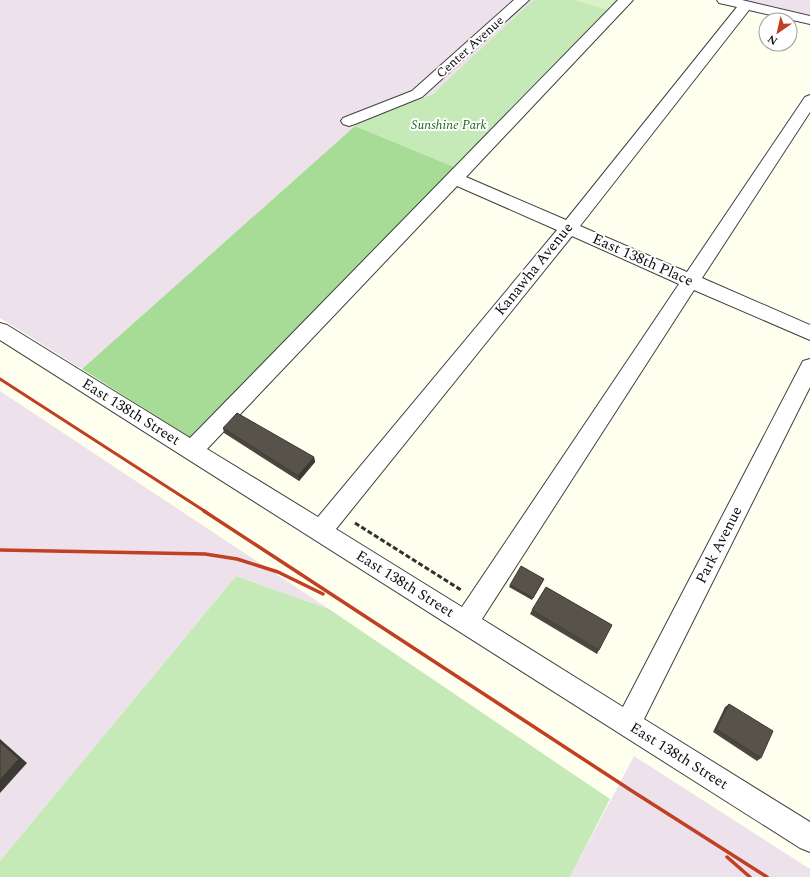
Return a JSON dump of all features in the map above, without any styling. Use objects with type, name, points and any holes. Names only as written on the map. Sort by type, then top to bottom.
[{"type":"street","name":"Center Avenue","points":[[349,121],[417,94],[522,0]]},
{"type":"street","points":[[192,450],[626,0]]},
{"type":"street","points":[[724,0],[810,20]]},
{"type":"street","name":"Kanawha Avenue","points":[[320,531],[569,228],[745,6]]},
{"type":"street","points":[[466,622],[810,100]]},
{"type":"street","name":"East 138th Place","points":[[454,178],[810,333]]},
{"type":"street","name":"East 138th Street","points":[[0,330],[810,838]]},
{"type":"street","name":"Park Avenue","points":[[628,724],[810,367]]},
{"type":"path","points":[[354,522],[480,602]]},
{"type":"shaded area","points":[[0,0],[533,0],[447,82],[432,94],[415,101],[373,110],[82,369],[0,318]]},
{"type":"shaded area","points":[[737,0],[810,0],[810,17],[798,14],[798,12],[789,12]]},
{"type":"shaded area","points":[[0,391],[329,609],[236,576],[0,861]]},
{"type":"shaded area","points":[[634,756],[810,869],[810,877],[570,877]]},
{"type":"green space","name":"Sunshine Park","points":[[533,0],[621,0],[457,168],[355,126],[373,110],[415,101],[433,94]]},
{"type":"green space","points":[[575,0],[616,0],[607,10]]},
{"type":"green space","points":[[355,126],[457,168],[192,439],[82,369]]},
{"type":"green space","points":[[236,576],[329,609],[610,799],[570,877],[0,877],[0,861]]},
{"type":"building","points":[[237,413],[314,457],[298,476],[223,428]]},
{"type":"building","points":[[521,566],[544,579],[533,598],[510,585]]},
{"type":"building","points":[[546,587],[612,625],[599,650],[532,610]]},
{"type":"building","points":[[729,704],[773,731],[761,758],[716,729]]},
{"type":"building","points":[[0,742],[19,759],[0,780]]},
{"type":"railway","points":[[0,379],[206,512]]},
{"type":"railway","points":[[204,511],[632,791],[767,877]]},
{"type":"railway","points":[[0,550],[205,554],[237,559],[278,572],[323,594]]},
{"type":"railway","points":[[727,857],[750,877]]}]
